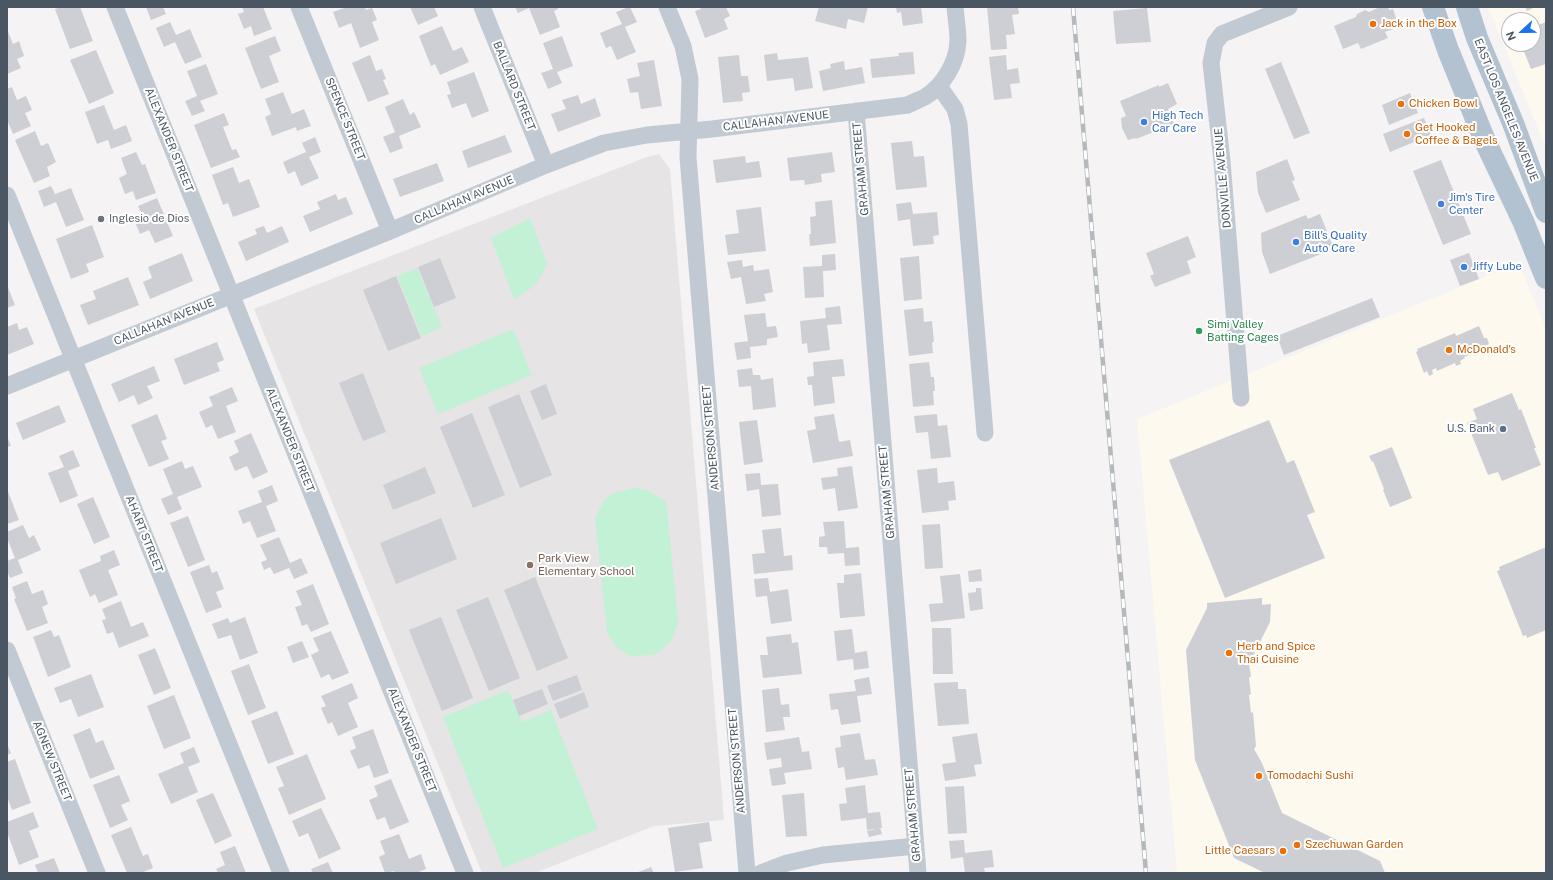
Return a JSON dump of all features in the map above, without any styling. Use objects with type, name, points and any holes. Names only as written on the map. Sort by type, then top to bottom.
[{"type":"main road","points":[[1433,7],[1448,50],[1485,141],[1542,256],[1546,278]]},
{"type":"main road","name":"EAST LOS ANGELES AVENUE","points":[[1467,7],[1477,38],[1512,123],[1546,212]]},
{"type":"street","name":"ALEXANDER STREET","points":[[115,7],[465,873]]},
{"type":"street","name":"SPENCE STREET","points":[[299,7],[390,231]]},
{"type":"street","name":"BALLARD STREET","points":[[482,7],[546,166]]},
{"type":"street","name":"ANDERSON STREET","points":[[667,7],[683,46],[690,79],[688,164],[746,873]]},
{"type":"street","name":"CALLAHAN AVENUE","points":[[7,386],[604,143],[647,135],[908,105],[924,98],[939,86],[948,73],[955,58],[958,41],[955,7]]},
{"type":"street","name":"DONVILLE AVENUE","points":[[1241,398],[1222,161],[1211,63],[1215,43],[1222,34],[1289,7]]},
{"type":"street","points":[[939,86],[955,109],[959,124],[985,433]]},
{"type":"street","name":"GRAHAM STREET","points":[[856,111],[918,873]]},
{"type":"street","name":"AHART STREET","points":[[7,195],[281,873]]},
{"type":"street","name":"AGNEW STREET","points":[[7,650],[97,873]]},
{"type":"street","points":[[761,873],[787,864],[823,855],[916,846]]},
{"type":"shaded area","points":[[1488,7],[1546,7],[1546,148],[1507,52],[1541,52],[1541,12],[1501,12],[1501,39]]},
{"type":"shaded area","name":"Park View Elementary School","points":[[659,154],[670,169],[724,820],[654,826],[535,873],[482,873],[254,309],[647,157]]},
{"type":"shaded area","points":[[1519,263],[1546,329],[1546,873],[1177,873],[1137,419]]},
{"type":"green space","points":[[530,218],[547,263],[535,285],[514,299],[491,238]]},
{"type":"green space","points":[[417,268],[442,327],[422,336],[397,276]]},
{"type":"green space","points":[[513,329],[532,375],[438,414],[419,368]]},
{"type":"green space","points":[[635,488],[646,490],[666,501],[678,620],[673,638],[663,649],[653,655],[630,656],[617,648],[607,632],[595,518],[605,499],[613,493]]},
{"type":"green space","points":[[508,690],[522,722],[551,710],[598,829],[503,868],[443,717]]},
{"type":"building","points":[[61,7],[80,7],[93,41],[70,49],[55,9]]},
{"type":"building","points":[[146,7],[163,7],[166,14],[151,20]]},
{"type":"building","points":[[242,7],[263,7],[272,29],[254,36],[251,26],[244,29],[238,14],[244,12]]},
{"type":"building","points":[[347,7],[365,7],[366,10],[372,8],[377,20],[372,22],[379,40],[360,48],[351,23],[339,28],[333,12]]},
{"type":"building","points":[[410,7],[434,7],[438,16],[418,25]]},
{"type":"building","points":[[515,7],[558,7],[558,9],[554,11],[560,27],[540,35],[529,8],[518,13]]},
{"type":"building","points":[[629,7],[637,22],[625,27],[636,52],[617,60],[611,46],[606,48],[600,33],[622,24],[616,12]]},
{"type":"building","points":[[700,7],[726,7],[730,16],[724,19],[728,29],[705,38],[695,11],[701,9]]},
{"type":"building","points":[[819,7],[868,7],[864,23],[848,19],[846,29],[815,21]]},
{"type":"building","points":[[896,7],[921,7],[923,23],[903,26],[901,12],[897,13]]},
{"type":"building","points":[[987,7],[1018,7],[1019,14],[1012,15],[1015,34],[1006,35],[1007,49],[991,50]]},
{"type":"building","points":[[1380,7],[1388,7],[1389,10],[1393,9],[1397,21],[1394,22],[1396,28],[1385,32],[1388,38],[1361,49],[1358,43],[1343,49],[1334,26],[1356,17],[1357,14],[1365,10],[1369,12]]},
{"type":"building","points":[[1525,7],[1535,7],[1527,11]]},
{"type":"building","points":[[1147,8],[1151,42],[1116,44],[1113,11]]},
{"type":"building","points":[[170,22],[176,35],[190,29],[202,57],[185,64],[175,42],[164,47],[156,28]]},
{"type":"building","points":[[1546,22],[1546,64],[1531,69],[1524,52],[1541,52],[1541,24]]},
{"type":"building","points":[[442,26],[453,51],[462,47],[469,62],[440,75],[435,64],[431,66],[419,36]]},
{"type":"building","points":[[7,29],[13,44],[19,41],[24,56],[17,59],[21,68],[7,74]]},
{"type":"building","points":[[275,36],[281,51],[269,56],[279,82],[261,89],[245,48]]},
{"type":"building","points":[[562,36],[573,66],[557,72],[562,83],[548,89],[541,73],[553,69],[543,43]]},
{"type":"building","points":[[96,50],[114,93],[89,104],[70,60]]},
{"type":"building","points":[[913,52],[915,74],[872,78],[870,59],[899,56],[898,53]]},
{"type":"building","points":[[777,53],[778,60],[808,57],[813,88],[795,91],[793,78],[767,81],[764,55]]},
{"type":"building","points":[[370,55],[376,71],[382,69],[386,79],[383,80],[389,94],[368,102],[352,63]]},
{"type":"building","points":[[739,55],[741,76],[748,76],[750,92],[742,93],[743,101],[723,103],[718,57]]},
{"type":"building","points":[[1006,55],[1007,70],[1018,68],[1020,83],[1010,84],[1012,98],[994,100],[989,57]]},
{"type":"building","points":[[654,60],[662,106],[641,109],[638,92],[630,93],[627,79],[640,76],[637,63]]},
{"type":"building","points":[[844,61],[845,70],[862,67],[865,83],[823,91],[819,71],[831,68],[830,64]]},
{"type":"building","points":[[1281,62],[1310,133],[1294,139],[1265,69]]},
{"type":"building","points":[[206,64],[218,94],[200,101],[205,111],[192,116],[185,101],[197,96],[187,71]]},
{"type":"building","points":[[474,72],[489,111],[472,118],[466,103],[452,108],[447,95],[451,94],[447,82]]},
{"type":"building","points":[[1168,83],[1177,104],[1168,109],[1174,124],[1136,139],[1128,140],[1122,128],[1121,118],[1126,116],[1120,101],[1159,85],[1159,87]]},
{"type":"building","points":[[12,87],[17,100],[26,96],[32,110],[25,113],[31,126],[13,134],[7,120],[7,89]]},
{"type":"building","points":[[283,92],[292,114],[304,109],[311,126],[297,131],[296,127],[272,136],[265,117],[271,114],[265,99]]},
{"type":"building","points":[[1410,93],[1418,113],[1389,125],[1382,105]]},
{"type":"building","points":[[578,95],[581,104],[595,98],[601,116],[558,132],[551,114],[566,109],[562,100]]},
{"type":"building","points":[[403,99],[410,115],[414,112],[421,127],[399,136],[403,148],[390,153],[383,137],[395,132],[385,107]]},
{"type":"building","points":[[104,105],[114,130],[126,125],[132,141],[111,149],[108,140],[97,144],[85,112]]},
{"type":"building","points":[[224,113],[229,125],[223,127],[232,150],[236,149],[240,157],[211,168],[194,125]]},
{"type":"building","name":"Get Hooked Coffee & Bagels","points":[[1424,118],[1431,135],[1390,152],[1383,134]]},
{"type":"building","points":[[35,131],[41,146],[48,143],[56,162],[47,167],[50,176],[34,183],[15,140]]},
{"type":"building","points":[[505,135],[512,152],[468,168],[462,151]]},
{"type":"building","points":[[315,137],[321,152],[309,157],[319,178],[301,186],[295,171],[288,174],[283,162],[306,152],[302,143]]},
{"type":"building","points":[[912,141],[914,157],[924,156],[927,187],[896,190],[891,143]]},
{"type":"building","points":[[136,152],[142,165],[145,164],[156,193],[136,200],[133,191],[125,194],[119,178],[127,174],[121,158]]},
{"type":"building","points":[[832,152],[835,172],[821,174],[822,182],[805,185],[804,180],[790,181],[787,158]]},
{"type":"building","points":[[745,156],[746,163],[759,161],[762,177],[716,183],[713,160]]},
{"type":"building","points":[[1287,159],[1295,180],[1292,181],[1300,200],[1266,213],[1258,193],[1256,172]]},
{"type":"building","points":[[1441,160],[1471,234],[1443,245],[1413,171]]},
{"type":"building","points":[[437,163],[444,181],[400,197],[393,179]]},
{"type":"building","points":[[233,167],[239,183],[249,179],[260,207],[233,217],[228,203],[223,205],[212,175]]},
{"type":"building","points":[[51,186],[55,194],[71,188],[84,220],[66,227],[56,202],[44,207],[38,191]]},
{"type":"building","points":[[336,194],[338,200],[346,197],[353,214],[310,232],[303,216],[320,209],[317,202]]},
{"type":"building","points":[[157,198],[173,236],[155,243],[149,230],[140,234],[135,222],[144,219],[138,206]]},
{"type":"building","points":[[832,200],[836,243],[810,246],[810,217],[816,216],[815,202]]},
{"type":"building","points":[[911,202],[913,214],[937,212],[939,235],[933,236],[934,244],[913,246],[910,219],[898,221],[896,204]]},
{"type":"building","points":[[761,207],[766,251],[728,255],[725,235],[739,233],[736,210]]},
{"type":"building","points":[[1320,214],[1334,249],[1270,274],[1262,252],[1261,233],[1306,215],[1308,219]]},
{"type":"building","points":[[92,225],[104,257],[86,264],[89,272],[71,279],[56,239]]},
{"type":"building","points":[[264,226],[267,233],[282,226],[289,242],[246,261],[238,242],[257,234],[255,229]]},
{"type":"building","points":[[1188,236],[1196,257],[1187,261],[1191,273],[1155,287],[1150,276],[1154,274],[1146,253]]},
{"type":"building","points":[[182,253],[193,281],[150,299],[143,282],[152,278],[148,267]]},
{"type":"building","points":[[1469,253],[1479,279],[1460,286],[1450,260]]},
{"type":"building","points":[[835,254],[836,270],[823,271],[824,297],[805,298],[803,267],[822,266],[822,255]]},
{"type":"building","points":[[919,256],[922,299],[904,301],[900,258]]},
{"type":"building","points":[[440,258],[456,298],[434,307],[418,267]]},
{"type":"building","points":[[742,260],[743,267],[753,265],[754,271],[769,269],[773,292],[764,294],[766,301],[746,304],[741,277],[731,279],[727,262]]},
{"type":"building","points":[[396,276],[421,338],[388,351],[363,290]]},
{"type":"building","points":[[128,277],[139,305],[88,325],[80,305],[96,299],[93,291]]},
{"type":"building","points":[[7,285],[15,305],[7,308]]},
{"type":"building","points":[[1372,298],[1380,317],[1284,355],[1277,336]]},
{"type":"building","points":[[840,306],[842,324],[827,325],[830,350],[808,353],[807,343],[802,344],[800,321],[826,318],[825,308]]},
{"type":"building","points":[[923,308],[924,322],[932,321],[934,342],[932,342],[933,353],[909,356],[904,310]]},
{"type":"building","points":[[765,313],[767,327],[776,326],[778,337],[767,339],[767,345],[750,347],[751,358],[737,360],[734,343],[748,341],[744,315]]},
{"type":"building","points":[[17,323],[19,330],[27,327],[34,344],[7,355],[7,327]]},
{"type":"building","name":"McDonald's","points":[[1479,326],[1484,338],[1487,338],[1489,344],[1487,345],[1490,352],[1485,354],[1483,349],[1464,357],[1465,358],[1460,361],[1461,364],[1456,366],[1455,363],[1437,371],[1436,368],[1432,370],[1433,374],[1429,376],[1427,371],[1424,373],[1416,352],[1418,351],[1417,349],[1455,333],[1456,336]]},
{"type":"building","points":[[217,342],[224,360],[217,363],[220,371],[184,385],[174,359]]},
{"type":"building","points":[[843,359],[845,376],[832,377],[835,403],[814,406],[812,385],[808,385],[807,377],[814,376],[813,362]]},
{"type":"building","points":[[929,362],[931,377],[934,377],[934,405],[913,407],[909,364]]},
{"type":"building","points":[[154,366],[160,381],[147,386],[153,398],[138,405],[134,395],[119,402],[111,384]]},
{"type":"building","points":[[752,368],[753,375],[760,375],[761,380],[773,378],[776,407],[753,410],[751,386],[739,387],[737,370]]},
{"type":"building","points":[[363,373],[386,432],[363,441],[339,383]]},
{"type":"building","points":[[546,384],[557,414],[542,420],[530,391]]},
{"type":"building","points":[[232,387],[238,401],[226,406],[236,432],[218,439],[212,425],[206,428],[199,412],[213,406],[209,397]]},
{"type":"building","points":[[1512,393],[1519,410],[1521,409],[1541,465],[1502,481],[1498,472],[1488,475],[1467,423],[1477,419],[1473,409]]},
{"type":"building","points":[[519,394],[552,475],[520,488],[488,407]]},
{"type":"building","points":[[59,405],[66,422],[23,440],[16,423]]},
{"type":"building","points":[[472,413],[505,495],[473,508],[440,427]]},
{"type":"building","points":[[157,414],[167,439],[161,441],[169,459],[149,467],[131,425]]},
{"type":"building","points":[[834,414],[839,442],[850,440],[853,456],[813,463],[807,431],[816,429],[814,417]]},
{"type":"building","points":[[937,414],[938,426],[947,425],[951,457],[931,459],[928,432],[916,433],[914,416]]},
{"type":"building","points":[[757,420],[763,462],[744,465],[739,422]]},
{"type":"building","points":[[1269,420],[1287,463],[1294,460],[1315,512],[1307,515],[1325,558],[1225,598],[1169,460]]},
{"type":"building","points":[[251,433],[268,472],[253,479],[247,466],[235,471],[229,457],[239,452],[234,441]]},
{"type":"building","points":[[7,436],[11,446],[7,447]]},
{"type":"building","points":[[1392,447],[1412,498],[1390,507],[1373,461],[1372,462],[1369,456]]},
{"type":"building","points":[[73,450],[80,466],[68,471],[78,496],[60,503],[48,473],[64,467],[59,456]]},
{"type":"building","points":[[182,461],[185,469],[193,466],[202,487],[177,497],[182,509],[168,515],[161,499],[173,494],[163,469]]},
{"type":"building","points":[[852,466],[858,508],[838,511],[835,488],[823,490],[821,478],[838,476],[837,468]]},
{"type":"building","points":[[425,467],[436,493],[393,510],[383,485]]},
{"type":"building","points":[[937,468],[938,483],[954,481],[956,500],[948,501],[949,510],[922,513],[917,470]]},
{"type":"building","points":[[760,473],[761,485],[778,484],[781,515],[762,517],[759,489],[747,491],[745,474]]},
{"type":"building","points":[[272,485],[278,501],[266,506],[276,531],[257,538],[250,521],[243,524],[238,511],[262,502],[258,491]]},
{"type":"building","points":[[7,489],[19,520],[7,524]]},
{"type":"building","points":[[93,497],[110,537],[94,544],[77,504]]},
{"type":"building","points":[[188,516],[205,560],[188,567],[170,523]]},
{"type":"building","points":[[441,518],[457,559],[396,584],[380,543]]},
{"type":"building","points":[[844,521],[846,548],[859,547],[860,565],[845,566],[844,553],[828,554],[827,547],[819,547],[819,537],[825,536],[823,522]]},
{"type":"building","points":[[940,524],[943,568],[925,569],[922,525]]},
{"type":"building","points":[[23,525],[29,538],[34,535],[41,550],[18,560],[23,573],[10,578],[7,571],[7,561],[15,558],[7,538],[7,532]]},
{"type":"building","points":[[781,528],[784,556],[792,555],[793,570],[754,574],[752,554],[765,553],[762,530]]},
{"type":"building","points":[[279,537],[290,563],[301,558],[308,573],[294,579],[289,568],[274,574],[270,567],[264,570],[261,562],[267,560],[260,545]]},
{"type":"building","points":[[1546,547],[1546,630],[1527,638],[1526,635],[1523,636],[1497,571],[1500,570],[1499,567]]},
{"type":"building","points":[[114,550],[120,565],[108,570],[118,595],[99,603],[95,594],[90,597],[79,570],[101,561],[100,556]]},
{"type":"building","points":[[209,565],[212,573],[217,571],[224,589],[216,592],[222,607],[206,613],[190,572]]},
{"type":"building","points":[[981,569],[982,581],[969,582],[968,571]]},
{"type":"building","points":[[861,573],[865,616],[840,618],[837,583],[844,583],[844,575]]},
{"type":"building","points":[[960,574],[965,618],[931,622],[929,604],[943,603],[940,576]]},
{"type":"building","points":[[535,577],[568,658],[537,671],[504,590]]},
{"type":"building","points":[[768,578],[770,592],[788,589],[792,621],[771,624],[767,596],[756,597],[754,579]]},
{"type":"building","points":[[27,581],[32,594],[43,590],[48,604],[42,607],[48,623],[27,631],[14,599],[16,598],[12,587]]},
{"type":"building","points":[[313,584],[329,624],[311,632],[307,624],[302,626],[295,607],[302,605],[296,591]]},
{"type":"building","points":[[976,588],[981,588],[983,609],[970,611],[968,593],[976,592]]},
{"type":"building","points":[[488,597],[520,678],[489,691],[456,610]]},
{"type":"building","points":[[1262,598],[1262,605],[1271,604],[1270,622],[1249,664],[1251,694],[1249,695],[1251,713],[1253,712],[1256,746],[1254,749],[1262,763],[1282,813],[1380,861],[1385,873],[1265,873],[1234,858],[1195,760],[1186,650],[1207,608],[1207,603]]},
{"type":"building","points":[[121,601],[131,627],[143,622],[149,636],[119,648],[113,632],[107,634],[102,620],[106,619],[102,609]]},
{"type":"building","points":[[245,617],[258,653],[240,660],[231,635],[218,639],[212,624],[228,618],[230,623]]},
{"type":"building","points":[[441,617],[473,698],[442,711],[409,630]]},
{"type":"building","points":[[932,628],[951,628],[953,674],[933,674]]},
{"type":"building","points":[[852,629],[855,653],[867,651],[869,668],[854,670],[853,659],[837,661],[834,631]]},
{"type":"building","points":[[51,630],[54,637],[59,635],[71,667],[48,677],[33,637]]},
{"type":"building","points":[[331,631],[349,673],[332,680],[329,674],[321,678],[311,655],[319,651],[313,638]]},
{"type":"building","points":[[791,634],[792,643],[798,642],[802,674],[763,678],[760,655],[768,655],[766,637]]},
{"type":"building","points":[[302,641],[309,657],[293,663],[287,647]]},
{"type":"building","points":[[155,648],[171,688],[154,695],[138,655]]},
{"type":"building","points":[[249,664],[266,708],[248,715],[231,671]]},
{"type":"building","points":[[91,674],[104,707],[78,717],[71,699],[60,703],[54,688]]},
{"type":"building","points":[[577,675],[582,690],[553,701],[547,686]]},
{"type":"building","points":[[869,677],[872,694],[857,696],[861,722],[841,725],[838,709],[831,710],[829,694],[856,691],[854,680]]},
{"type":"building","points":[[958,682],[958,689],[966,689],[969,724],[938,726],[934,683]]},
{"type":"building","points":[[352,683],[358,698],[348,703],[358,727],[338,736],[332,722],[328,724],[321,708],[326,706],[321,696]]},
{"type":"building","points":[[779,688],[781,705],[789,704],[790,717],[783,717],[785,730],[766,732],[762,690]]},
{"type":"building","points":[[542,689],[548,704],[519,716],[513,700]]},
{"type":"building","points":[[584,692],[589,707],[560,719],[554,704]]},
{"type":"building","points":[[174,695],[191,738],[164,749],[147,706]]},
{"type":"building","points":[[277,711],[294,754],[268,764],[251,721]]},
{"type":"building","points":[[90,728],[96,743],[103,740],[115,769],[90,779],[73,735]]},
{"type":"building","points":[[373,729],[389,773],[374,778],[369,765],[358,769],[350,751],[356,748],[352,737]]},
{"type":"building","points":[[860,733],[865,760],[875,759],[878,775],[846,780],[844,767],[838,768],[835,748],[841,747],[840,736]]},
{"type":"building","points":[[977,733],[982,764],[974,765],[976,776],[945,781],[942,764],[956,762],[952,737]]},
{"type":"building","points":[[799,737],[802,752],[809,751],[812,769],[784,773],[786,784],[772,786],[769,769],[782,767],[781,758],[767,760],[764,743]]},
{"type":"building","points":[[7,744],[11,753],[7,755]]},
{"type":"building","points":[[194,747],[200,762],[188,767],[198,792],[171,804],[158,774],[184,763],[180,753]]},
{"type":"building","points":[[307,754],[326,799],[289,815],[278,788],[284,786],[276,767]]},
{"type":"building","points":[[15,759],[31,803],[12,810],[7,797],[7,762]]},
{"type":"building","points":[[119,775],[130,801],[121,805],[128,820],[110,828],[93,785]]},
{"type":"building","points":[[391,779],[409,822],[390,830],[385,817],[377,820],[369,800],[378,796],[374,786]]},
{"type":"building","points":[[865,785],[868,813],[880,812],[882,828],[867,830],[866,818],[841,821],[839,804],[847,803],[845,788]]},
{"type":"building","points":[[964,786],[967,833],[948,834],[945,787]]},
{"type":"building","points":[[213,793],[232,836],[215,844],[196,800]]},
{"type":"building","points":[[804,793],[807,836],[786,837],[782,795]]},
{"type":"building","points":[[321,808],[341,849],[319,859],[308,833],[299,837],[292,821]]},
{"type":"building","points":[[33,812],[39,827],[29,831],[39,857],[19,865],[7,832],[7,822]]},
{"type":"building","points":[[709,822],[712,841],[699,843],[703,868],[675,872],[668,828]]},
{"type":"building","points":[[131,827],[143,856],[148,854],[153,868],[141,873],[127,873],[111,835]]},
{"type":"building","points":[[880,828],[882,834],[869,837],[867,831]]},
{"type":"building","points":[[399,834],[409,859],[421,854],[426,869],[416,873],[395,873],[394,871],[385,873],[379,857],[385,854],[380,841]]},
{"type":"building","points":[[964,840],[965,853],[992,850],[994,867],[984,868],[985,873],[965,873],[963,857],[951,859],[949,841]]},
{"type":"building","points":[[235,846],[246,873],[218,873],[216,869],[225,865],[220,852]]},
{"type":"building","points":[[54,858],[60,873],[38,873],[35,865]]},
{"type":"building","points":[[328,862],[333,873],[313,873],[311,869]]},
{"type":"building","points":[[651,867],[654,873],[636,873]]},
{"type":"railway","points":[[1073,7],[1146,873]]},
{"type":"place","name":"Jack in the Box","points":[[1373,24]]},
{"type":"place","name":"Chicken Bowl","points":[[1401,104]]},
{"type":"place","name":"High Tech Car Care","points":[[1144,122]]},
{"type":"place","name":"Get Hooked Coffee & Bagels","points":[[1407,134]]},
{"type":"place","name":"Jim's Tire Center","points":[[1441,204]]},
{"type":"place","name":"Inglesio de Dios","points":[[101,219]]},
{"type":"place","name":"Bill's Quality Auto Care","points":[[1296,242]]},
{"type":"place","name":"Jiffy Lube","points":[[1464,267]]},
{"type":"place","name":"Simi Valley Batting Cages","points":[[1199,331]]},
{"type":"place","name":"McDonald's","points":[[1449,350]]},
{"type":"place","name":"U.S. Bank","points":[[1503,429]]},
{"type":"place","name":"Park View Elementary School","points":[[530,565]]},
{"type":"place","name":"Herb and Spice Thai Cuisine","points":[[1229,653]]},
{"type":"place","name":"Tomodachi Sushi","points":[[1259,776]]},
{"type":"place","name":"Szechuwan Garden","points":[[1297,845]]},
{"type":"place","name":"Little Caesars","points":[[1283,851]]}]
